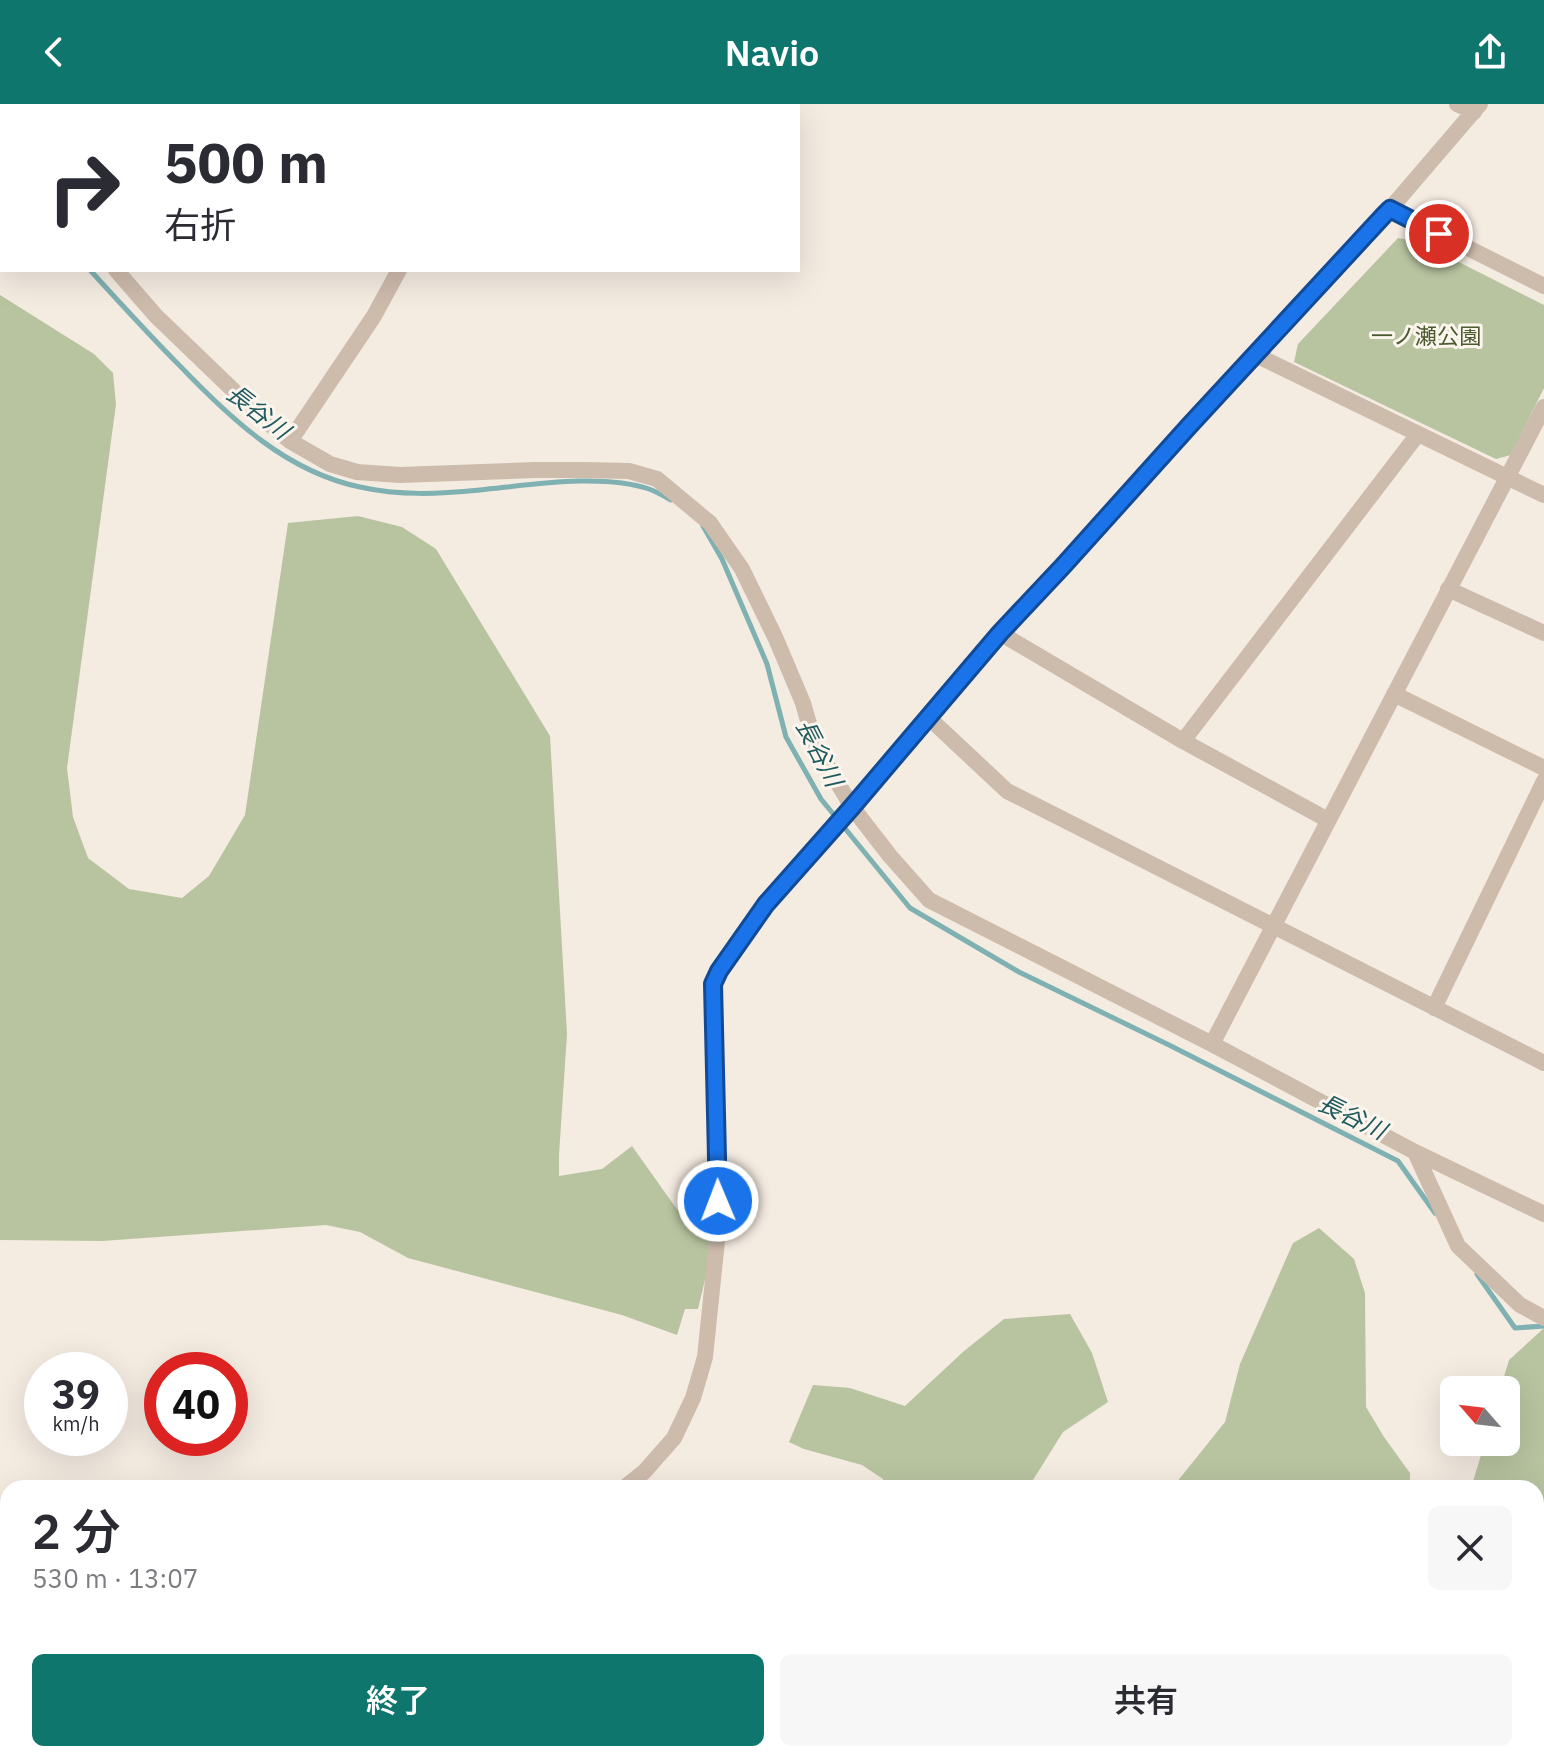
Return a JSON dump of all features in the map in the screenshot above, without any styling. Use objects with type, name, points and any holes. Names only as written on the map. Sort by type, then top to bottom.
[{"type":"street","points":[[634,1480],[674,1438],[693,1398],[705,1357],[718,1231],[713,984],[719,971],[766,904],[1000,633],[1390,209],[1477,108],[1457,104]]},
{"type":"street","points":[[1390,209],[1544,286]]},
{"type":"street","points":[[118,272],[156,316],[261,417],[290,441],[330,464],[357,472],[400,475],[584,470],[629,471],[657,479],[710,523],[742,569],[803,703],[815,745],[852,807],[929,900],[1212,1044],[1415,1152],[1544,1214]]},
{"type":"street","points":[[290,441],[374,316],[398,272]]},
{"type":"street","points":[[1256,355],[1544,495]]},
{"type":"street","points":[[1212,1044],[1544,407]]},
{"type":"street","points":[[1183,741],[1418,434]]},
{"type":"street","points":[[1448,589],[1544,633]]},
{"type":"street","points":[[1000,633],[1183,741],[1328,820]]},
{"type":"street","points":[[1394,694],[1544,768]]},
{"type":"street","points":[[928,717],[1007,791],[1544,1063]]},
{"type":"street","points":[[1434,1008],[1544,781]]},
{"type":"street","points":[[1415,1152],[1458,1246],[1520,1305],[1544,1318]]},
{"type":"green space","name":"一ノ瀬公園","points":[[1398,238],[1419,242],[1544,305],[1544,388],[1511,455],[1496,459],[1294,362],[1298,344]]},
{"type":"green space","points":[[0,295],[94,354],[113,373],[116,404],[67,768],[73,817],[88,858],[129,889],[182,898],[209,876],[245,815],[288,523],[358,516],[402,527],[436,549],[550,736],[567,1034],[559,1176],[602,1169],[632,1146],[676,1208],[713,1246],[698,1309],[685,1309],[677,1335],[622,1315],[408,1258],[360,1232],[326,1225],[102,1241],[0,1240]]},
{"type":"green space","points":[[1319,1228],[1354,1259],[1365,1293],[1366,1407],[1410,1473],[1410,1480],[1178,1480],[1225,1422],[1240,1364],[1293,1243]]},
{"type":"green space","points":[[1070,1314],[1092,1353],[1108,1402],[1063,1432],[1033,1480],[883,1480],[862,1465],[789,1442],[813,1385],[850,1388],[905,1406],[1004,1319]]},
{"type":"green space","points":[[1544,1328],[1544,1480],[1473,1480],[1481,1456],[1520,1456],[1520,1376],[1504,1376],[1509,1360]]},
{"type":"waterway","name":"長谷川","points":[[92,272],[169,355],[240,424],[284,456],[333,480],[375,490],[420,493],[565,482],[609,482],[649,489],[671,500]]},
{"type":"waterway","name":"長谷川","points":[[703,526],[722,559],[767,664],[786,737],[821,799],[910,908],[1019,972],[1398,1161],[1435,1213]]},
{"type":"waterway","name":"長谷川","points":[[1477,1274],[1515,1328],[1544,1326]]},
{"type":"route","points":[[718,1201],[713,984],[766,904],[1000,633],[1390,209],[1439,234]]}]
